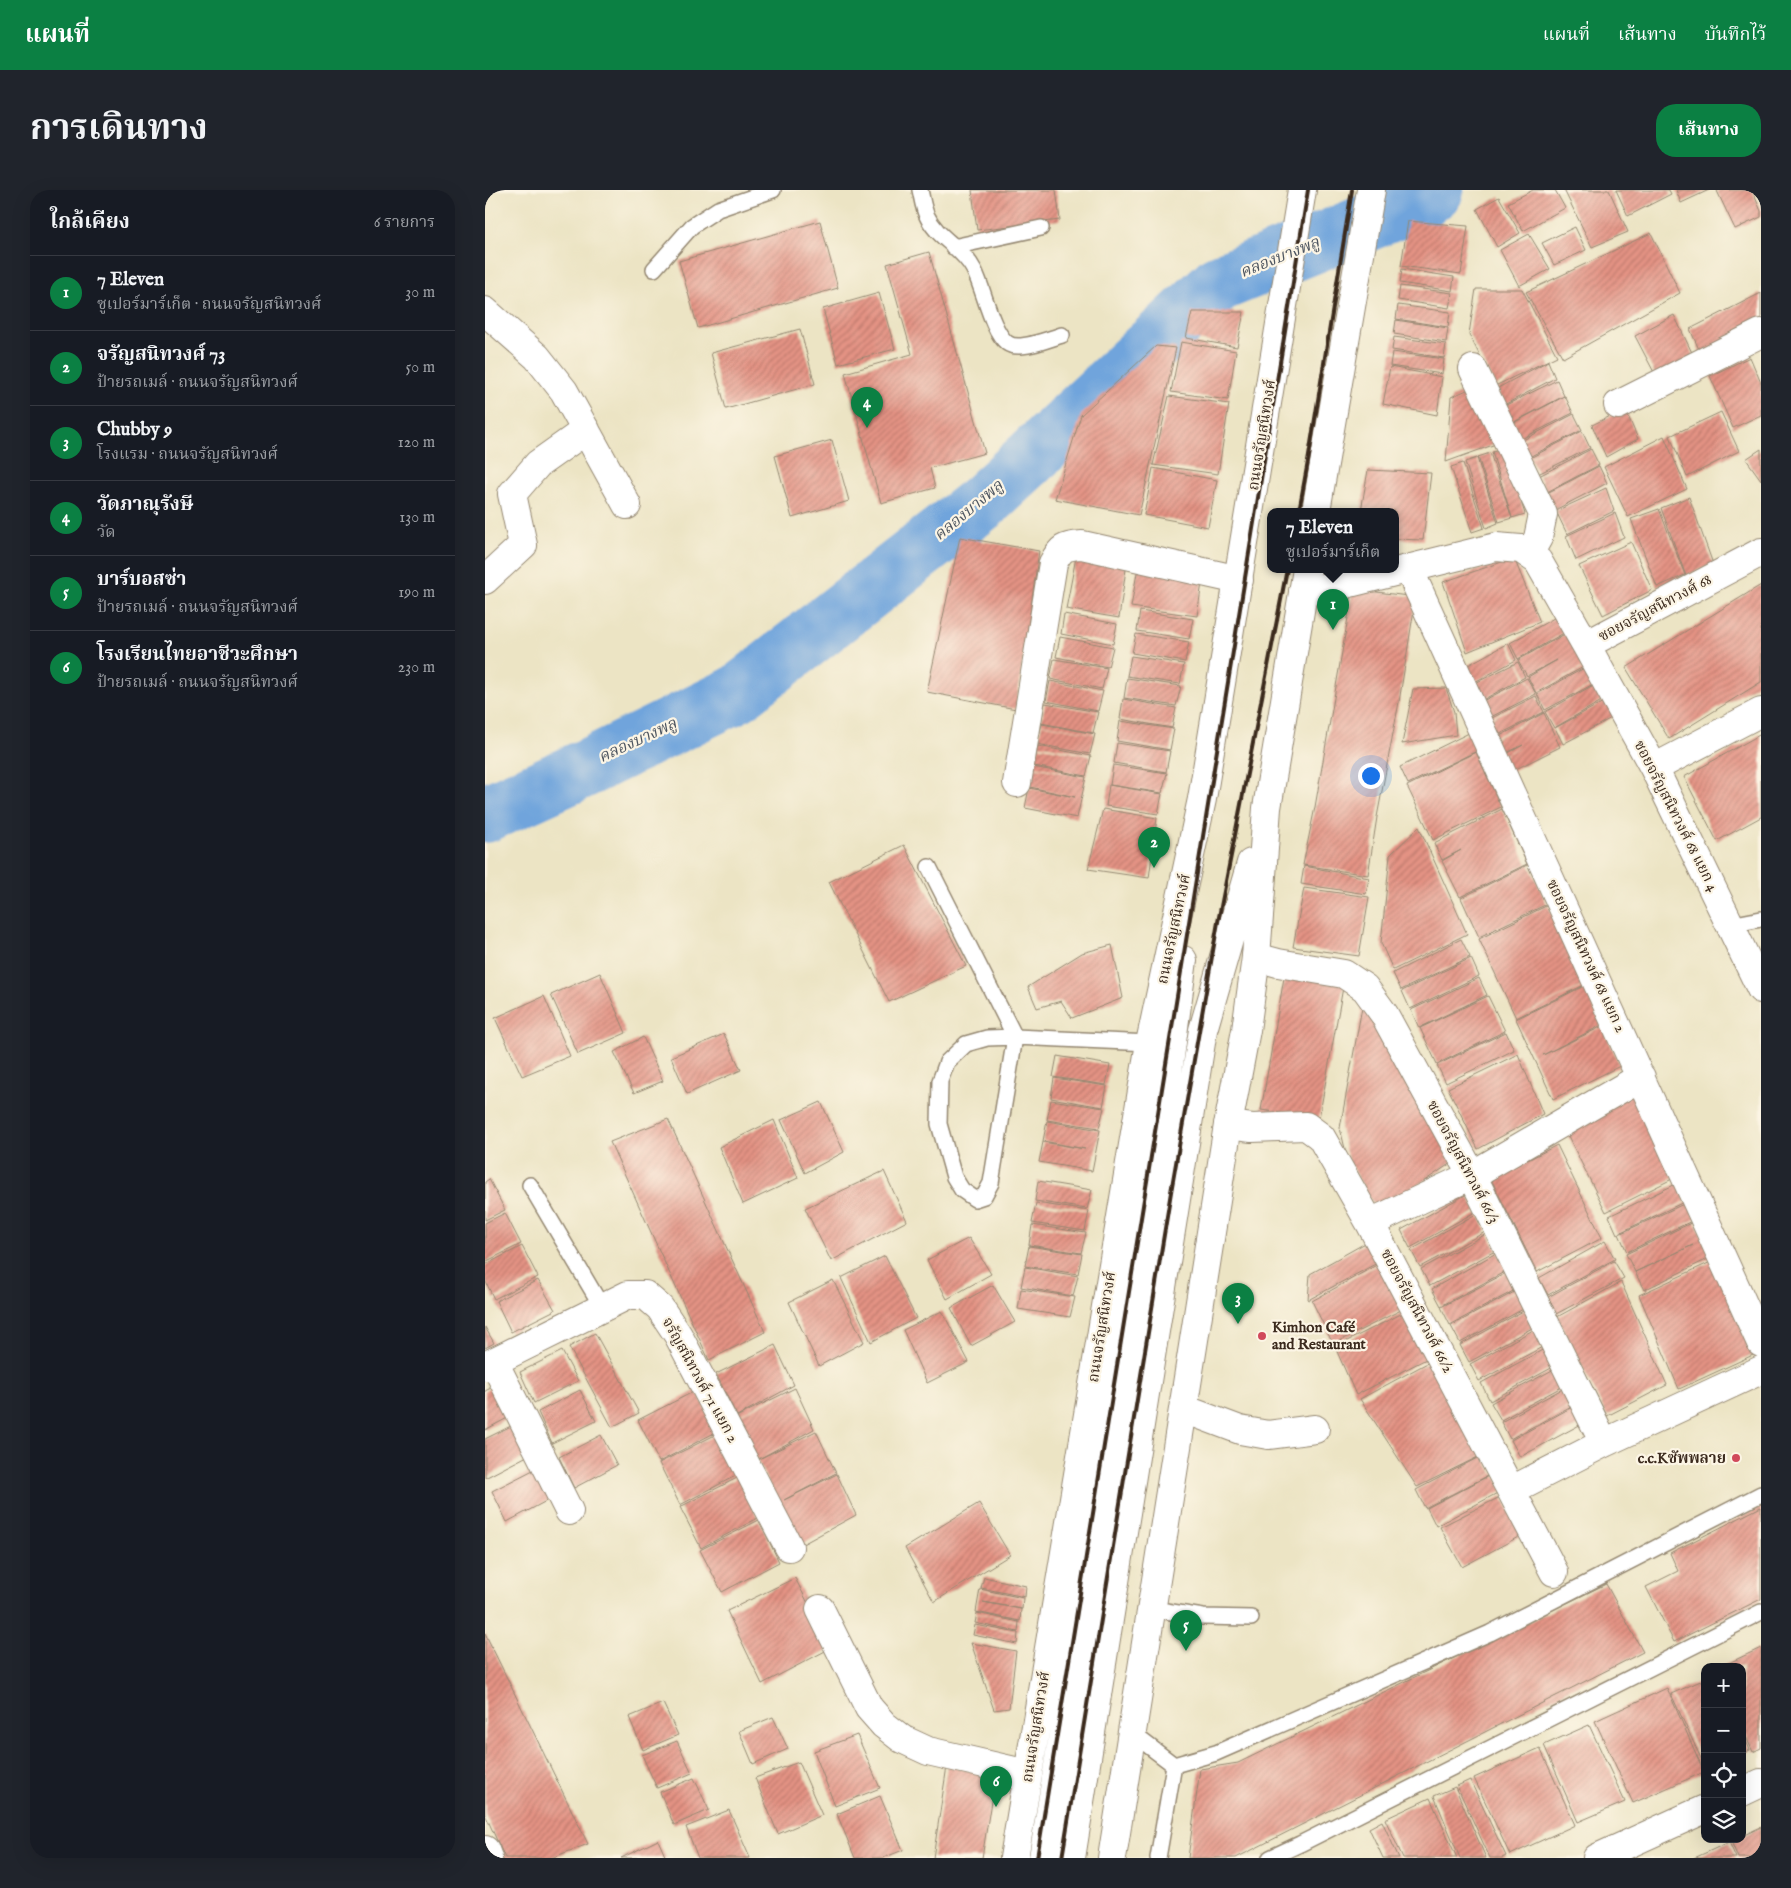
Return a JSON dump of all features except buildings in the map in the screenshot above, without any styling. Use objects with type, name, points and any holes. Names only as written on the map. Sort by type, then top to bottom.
[{"type":"street","name":"ถนนจรัญสนิทวงศ์","points":[[1014,1858],[1150,1043],[1202,799],[1302,190]]},
{"type":"street","points":[[1317,508],[1369,198]]},
{"type":"street","points":[[485,312],[537,357],[564,392],[627,505]]},
{"type":"street","points":[[1618,405],[1761,333]]},
{"type":"street","points":[[1399,571],[1496,547],[1521,549],[1529,554],[1538,538],[1543,514],[1473,369]]},
{"type":"street","points":[[485,580],[523,545],[512,494],[538,464],[586,430]]},
{"type":"street","points":[[1017,783],[1053,563],[1059,551],[1069,546],[1082,545],[1239,580]]},
{"type":"street","name":"ซอยจรัญสนิทวงศ์ 68","points":[[1529,554],[1538,561],[1586,645],[1761,552]]},
{"type":"street","name":"ซอยจรัญสนิทวงศ์ 68 แยก 2","points":[[1409,569],[1761,1343]]},
{"type":"street","points":[[1113,1858],[1228,1124],[1246,1030],[1256,956],[1267,808],[1305,580],[1346,584],[1392,573]]},
{"type":"street","name":"ซอยจรัญสนิทวงศ์ 68 แยก 4","points":[[1586,645],[1654,768],[1761,989]]},
{"type":"street","points":[[1654,768],[1761,712]]},
{"type":"street","name":"ถนนจรัญสนิทวงศ์","points":[[1043,1858],[1156,1161],[1175,1025],[1202,799]]},
{"type":"street","points":[[1071,1858],[1203,1030],[1267,808]]},
{"type":"street","name":"ซอยจรัญสนิทวงศ์ 66/3","points":[[1256,956],[1278,963],[1344,974],[1365,988],[1384,1014],[1472,1174],[1604,1443]]},
{"type":"street","points":[[1370,1223],[1472,1174],[1641,1077]]},
{"type":"street","name":"ซอยจรัญสนิทวงศ์ 66/2","points":[[1228,1124],[1251,1128],[1306,1126],[1321,1136],[1370,1223],[1554,1572]]},
{"type":"street","name":"จรัญสนิทวงศ์ 71 แยก 2","points":[[489,1364],[628,1295],[645,1296],[660,1308],[678,1335],[789,1547]]},
{"type":"street","points":[[489,1364],[569,1511]]},
{"type":"street","points":[[1512,1490],[1604,1443],[1761,1370]]},
{"type":"street","points":[[1184,1410],[1240,1430],[1268,1435],[1315,1429]]},
{"type":"street","points":[[820,1609],[869,1708],[884,1725],[901,1739],[928,1751],[1028,1774]]},
{"type":"street","points":[[1746,1790],[1761,1783]]},
{"type":"street","points":[[1597,1858],[1701,1811]]},
{"type":"street","points":[[485,1850],[488,1858]]},
{"type":"lane","points":[[654,269],[692,226],[718,209],[773,190]]},
{"type":"lane","points":[[921,190],[927,216],[941,236],[974,269],[998,332],[1008,344],[1018,348],[1062,336]]},
{"type":"lane","points":[[953,247],[1041,228]]},
{"type":"lane","points":[[929,867],[1015,1037],[991,1183],[984,1196],[975,1198],[963,1190],[953,1177],[939,1124],[940,1081],[947,1062],[966,1044],[987,1038],[1015,1037],[1150,1043]]},
{"type":"lane","points":[[1730,925],[1761,919]]},
{"type":"lane","points":[[530,1185],[602,1307]]},
{"type":"lane","points":[[1174,1765],[1216,1753],[1490,1633],[1761,1494]]},
{"type":"lane","points":[[1153,1609],[1203,1617],[1251,1618]]},
{"type":"lane","points":[[1269,1858],[1318,1836],[1761,1612]]},
{"type":"lane","points":[[1133,1734],[1174,1765]]},
{"type":"lane","points":[[1158,1858],[1174,1765]]},
{"type":"waterway","name":"คลองบางพลู","points":[[485,814],[586,768],[737,694],[984,501],[1219,283],[1423,200],[1435,190]]},
{"type":"railway","points":[[1037,1858],[1308,190]]},
{"type":"railway","points":[[1300,508],[1352,190]]},
{"type":"railway","points":[[1062,1858],[1171,1192],[1218,922],[1286,573]]},
{"type":"place","name":"วัดภาณุรังษี","points":[[867,428]]},
{"type":"place","name":"7 Eleven","points":[[1333,630]]},
{"type":"place","name":"จรัญสนิทวงศ์ 73","points":[[1154,868]]},
{"type":"place","name":"Chubby 9","points":[[1238,1324]]},
{"type":"place","name":"Kimhon Café and Restaurant","points":[[1262,1336]]},
{"type":"place","name":"c.c.Kซัพพลาย","points":[[1736,1458]]},
{"type":"place","name":"บาร์บอสซ่า","points":[[1186,1651]]},
{"type":"place","name":"โรงเรียนไทยอาชีวะศึกษา","points":[[996,1807]]}]
